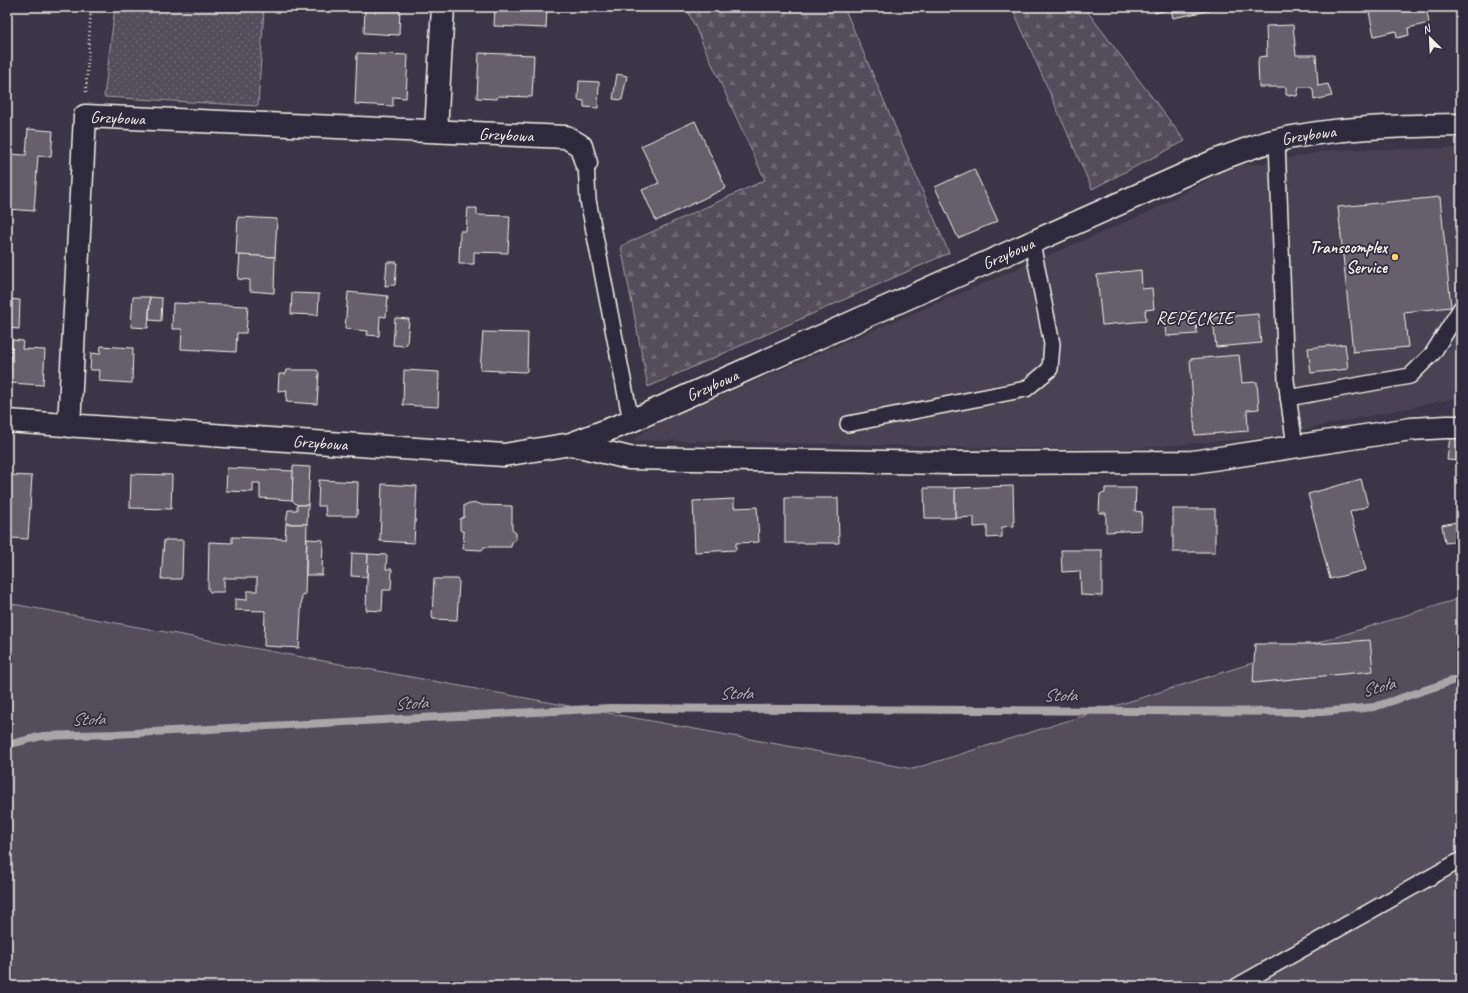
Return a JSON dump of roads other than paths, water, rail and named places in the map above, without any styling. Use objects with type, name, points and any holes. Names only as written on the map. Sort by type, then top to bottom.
[{"type":"street","points":[[436,131],[443,7]]},
{"type":"street","name":"Grzybowa","points":[[69,426],[85,116],[566,137],[581,146],[586,163]]},
{"type":"street","name":"Grzybowa","points":[[7,421],[504,455],[571,444],[631,421],[1217,160],[1268,143],[1324,132],[1390,126],[1461,125]]},
{"type":"street","name":"Grzybowa","points":[[571,444],[629,458],[952,463],[1193,462],[1411,429],[1461,427]]},
{"type":"lane","points":[[1277,141],[1286,380],[1296,447]]},
{"type":"lane","points":[[586,163],[588,200],[631,421]]},
{"type":"lane","points":[[848,424],[1026,389],[1050,369],[1052,344],[1032,242]]},
{"type":"lane","points":[[1288,398],[1410,376],[1433,352],[1461,308]]},
{"type":"lane","points":[[1237,986],[1461,860]]},
{"type":"waterway","name":"Stoła","points":[[7,745],[42,736],[115,734],[610,708],[1322,712],[1374,707],[1461,678]]},
{"type":"place","name":"Transcomplex Service","points":[[1395,257]]},
{"type":"district","name":"REPECKIE","points":[[1195,318]]}]
